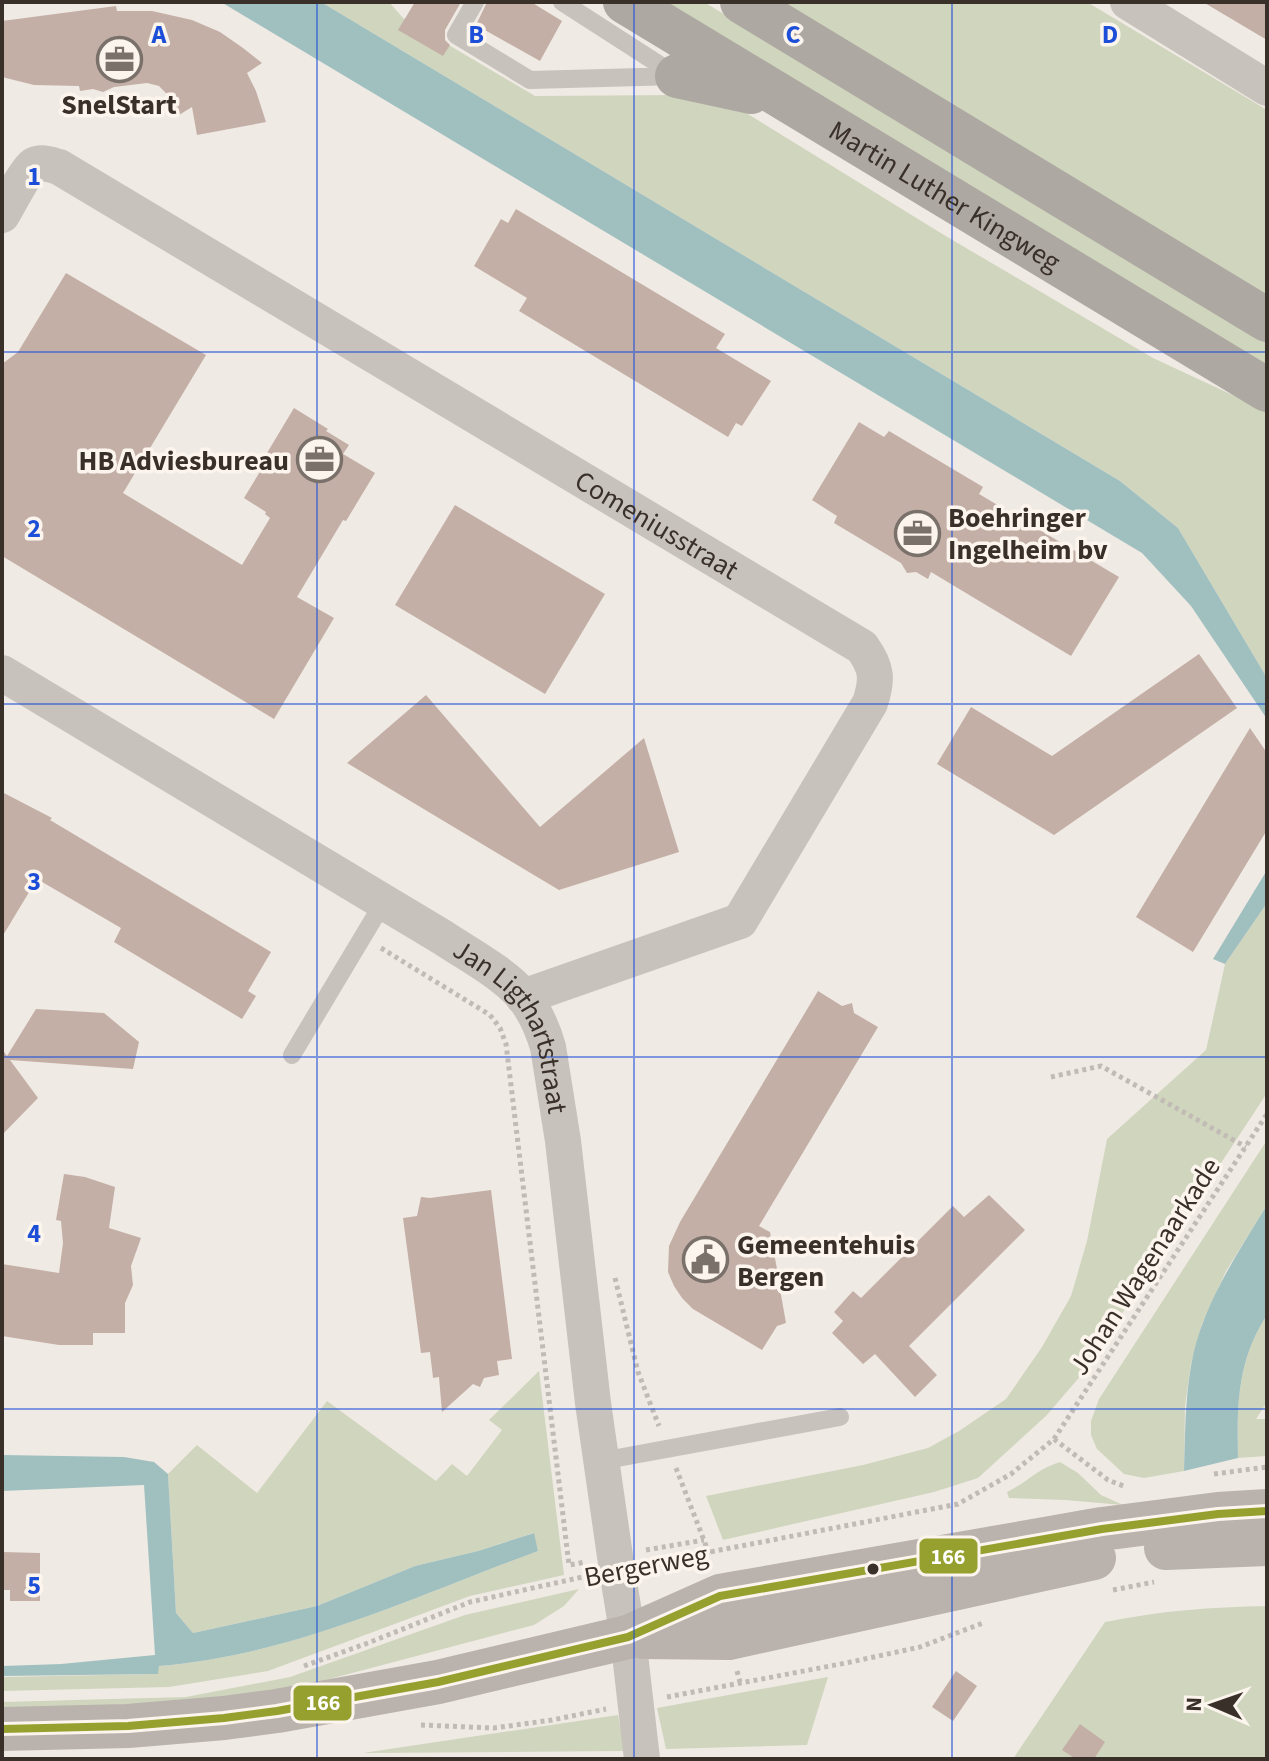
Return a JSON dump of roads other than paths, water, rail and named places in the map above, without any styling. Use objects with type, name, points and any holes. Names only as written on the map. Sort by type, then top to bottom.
[{"type":"highway","name":"Martin Luther Kingweg","points":[[625,2],[1267,390]]},
{"type":"highway","points":[[742,2],[1267,320]]},
{"type":"highway","points":[[677,76],[785,99]]},
{"type":"main road","name":"Bergerweg","points":[[2,1729],[128,1726],[277,1711],[438,1682],[628,1637],[728,1594],[1102,1529],[1267,1511]]},
{"type":"main road","name":"Bergerweg","points":[[628,1637],[729,1638],[1090,1559],[1132,1552],[1267,1544]]},
{"type":"street","points":[[1128,2],[1267,88]]},
{"type":"street","name":"Comeniusstraat","points":[[2,215],[34,165],[47,163],[59,167],[862,647],[871,659],[875,688],[870,703],[740,921],[523,997]]},
{"type":"street","name":"Jan Ligthartstraat","points":[[2,673],[487,967],[523,997],[548,1047],[563,1141],[593,1403],[628,1637]]},
{"type":"street","points":[[628,1637],[642,1759]]},
{"type":"lane","points":[[475,2],[456,35],[530,80],[677,76]]},
{"type":"lane","points":[[562,2],[677,76]]},
{"type":"lane","points":[[292,1055],[383,903]]},
{"type":"lane","points":[[601,1461],[840,1417]]},
{"type":"water","points":[[221,2],[321,2],[1120,481],[1178,528],[1267,678],[1267,719],[1191,606],[1142,553]]},
{"type":"water","points":[[1267,870],[1267,903],[1225,964],[1213,959]]},
{"type":"water","points":[[1267,1205],[1267,1315],[1244,1366],[1239,1402],[1238,1458],[1184,1471],[1188,1392],[1196,1344],[1221,1282]]},
{"type":"water","points":[[2,1455],[124,1457],[154,1462],[168,1474],[176,1613],[193,1633],[317,1606],[415,1566],[534,1533],[538,1551],[352,1622],[257,1650],[159,1666],[158,1674],[2,1676],[2,1666],[155,1655],[144,1485],[2,1491]]},
{"type":"place","name":"SnelStart","points":[[119,59]]},
{"type":"place","name":"HB Adviesbureau","points":[[320,460]]},
{"type":"place","name":"Boehringer Ingelheim bv","points":[[917,533]]},
{"type":"place","name":"Gemeentehuis Bergen","points":[[706,1260]]}]
